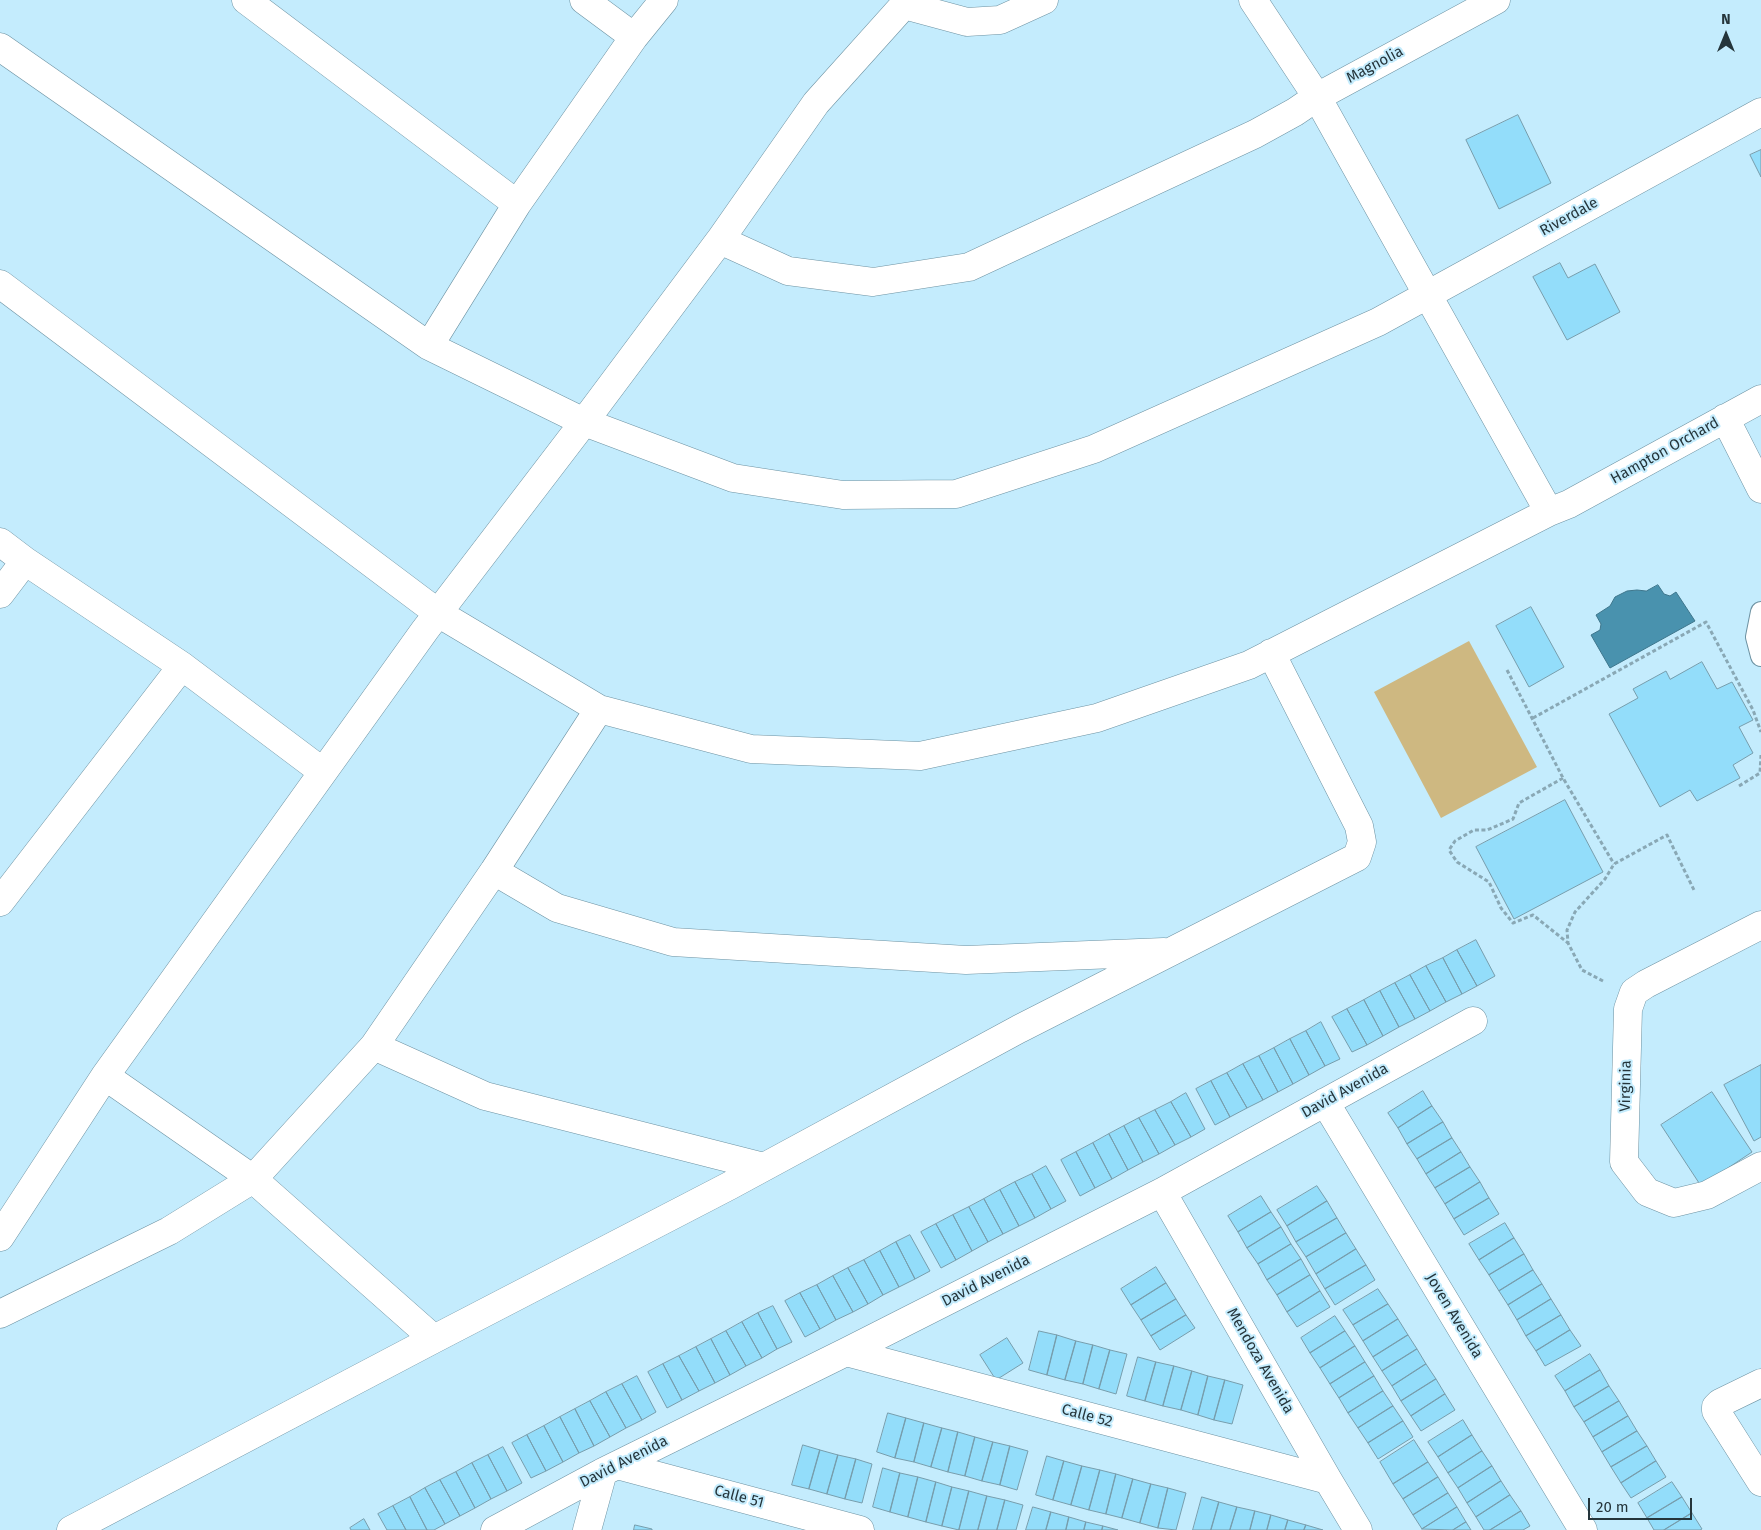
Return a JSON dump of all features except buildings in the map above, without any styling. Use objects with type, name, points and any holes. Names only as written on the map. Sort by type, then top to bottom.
[{"type":"street","points":[[246,0],[517,204]]},
{"type":"street","points":[[584,0],[634,36]]},
{"type":"street","points":[[429,346],[517,204],[634,36],[664,0]]},
{"type":"street","points":[[0,1237],[104,1076],[438,613],[720,240],[816,103],[900,3],[967,22],[1000,20],[1044,0]]},
{"type":"street","points":[[1253,0],[1317,97],[1427,295],[1559,508]]},
{"type":"street","name":"Magnolia","points":[[720,240],[788,272],[873,282],[969,267],[1255,134],[1317,97],[1496,0]]},
{"type":"street","name":"Riverdale","points":[[0,47],[429,346],[584,422],[733,478],[843,496],[956,494],[1094,449],[1378,322],[1761,112]]},
{"type":"street","name":"Hampton Orchard","points":[[0,284],[438,613],[599,709],[751,749],[920,756],[1097,718],[1249,665],[1559,508],[1761,399]]},
{"type":"street","points":[[1725,418],[1761,489]]},
{"type":"street","points":[[0,542],[182,666],[323,772]]},
{"type":"street","points":[[0,594],[26,561]]},
{"type":"street","points":[[71,1530],[764,1167],[1019,1029],[1357,857],[1362,842],[1359,826],[1271,653]]},
{"type":"street","points":[[0,902],[182,666]]},
{"type":"street","points":[[0,1314],[169,1231],[253,1179],[374,1046],[494,871],[599,709]]},
{"type":"street","points":[[494,871],[557,908],[673,942],[966,960],[1172,952]]},
{"type":"street","points":[[1634,992],[1761,925]]},
{"type":"street","name":"Virginia","points":[[1634,992],[1628,1009],[1624,1162],[1647,1192],[1674,1203],[1707,1195],[1761,1166]]},
{"type":"street","name":"David Avenida","points":[[494,1530],[610,1468],[846,1352],[1162,1192],[1473,1021]]},
{"type":"street","points":[[374,1046],[485,1096],[764,1167]]},
{"type":"street","points":[[104,1076],[253,1179],[434,1339]]},
{"type":"street","name":"Joven Avenida","points":[[1325,1102],[1583,1530]]},
{"type":"street","name":"Mendoza Avenida","points":[[1162,1192],[1358,1530]]},
{"type":"street","name":"Calle 52","points":[[846,1352],[1328,1480]]},
{"type":"street","points":[[1761,1383],[1720,1403],[1716,1407],[1716,1411],[1761,1482]]},
{"type":"street","points":[[587,1530],[610,1468]]},
{"type":"street","name":"Calle 51","points":[[610,1468],[860,1530]]},
{"type":"lane","points":[[1761,612],[1756,637],[1761,656]]},
{"type":"path","points":[[1533,718],[1706,622],[1753,710],[1761,732]]},
{"type":"path","points":[[1507,670],[1563,778],[1614,864]]},
{"type":"path","points":[[1739,786],[1760,772],[1761,755]]},
{"type":"path","points":[[1563,778],[1519,803],[1513,819],[1487,830],[1474,830],[1456,841],[1449,850],[1457,862],[1488,882],[1502,908],[1513,923],[1533,915],[1568,943]]},
{"type":"path","points":[[1634,992],[1619,984],[1602,981],[1582,970],[1568,943],[1567,930],[1576,912],[1605,879],[1614,864],[1668,835],[1694,890]]},
{"type":"shaded area","points":[[1469,641],[1537,767],[1441,818],[1374,692]]},
{"type":"water","points":[[1658,585],[1664,594],[1670,596],[1676,592],[1695,621],[1610,668],[1591,635],[1600,630],[1601,624],[1596,615],[1610,606],[1615,597],[1627,591],[1646,591]]}]
